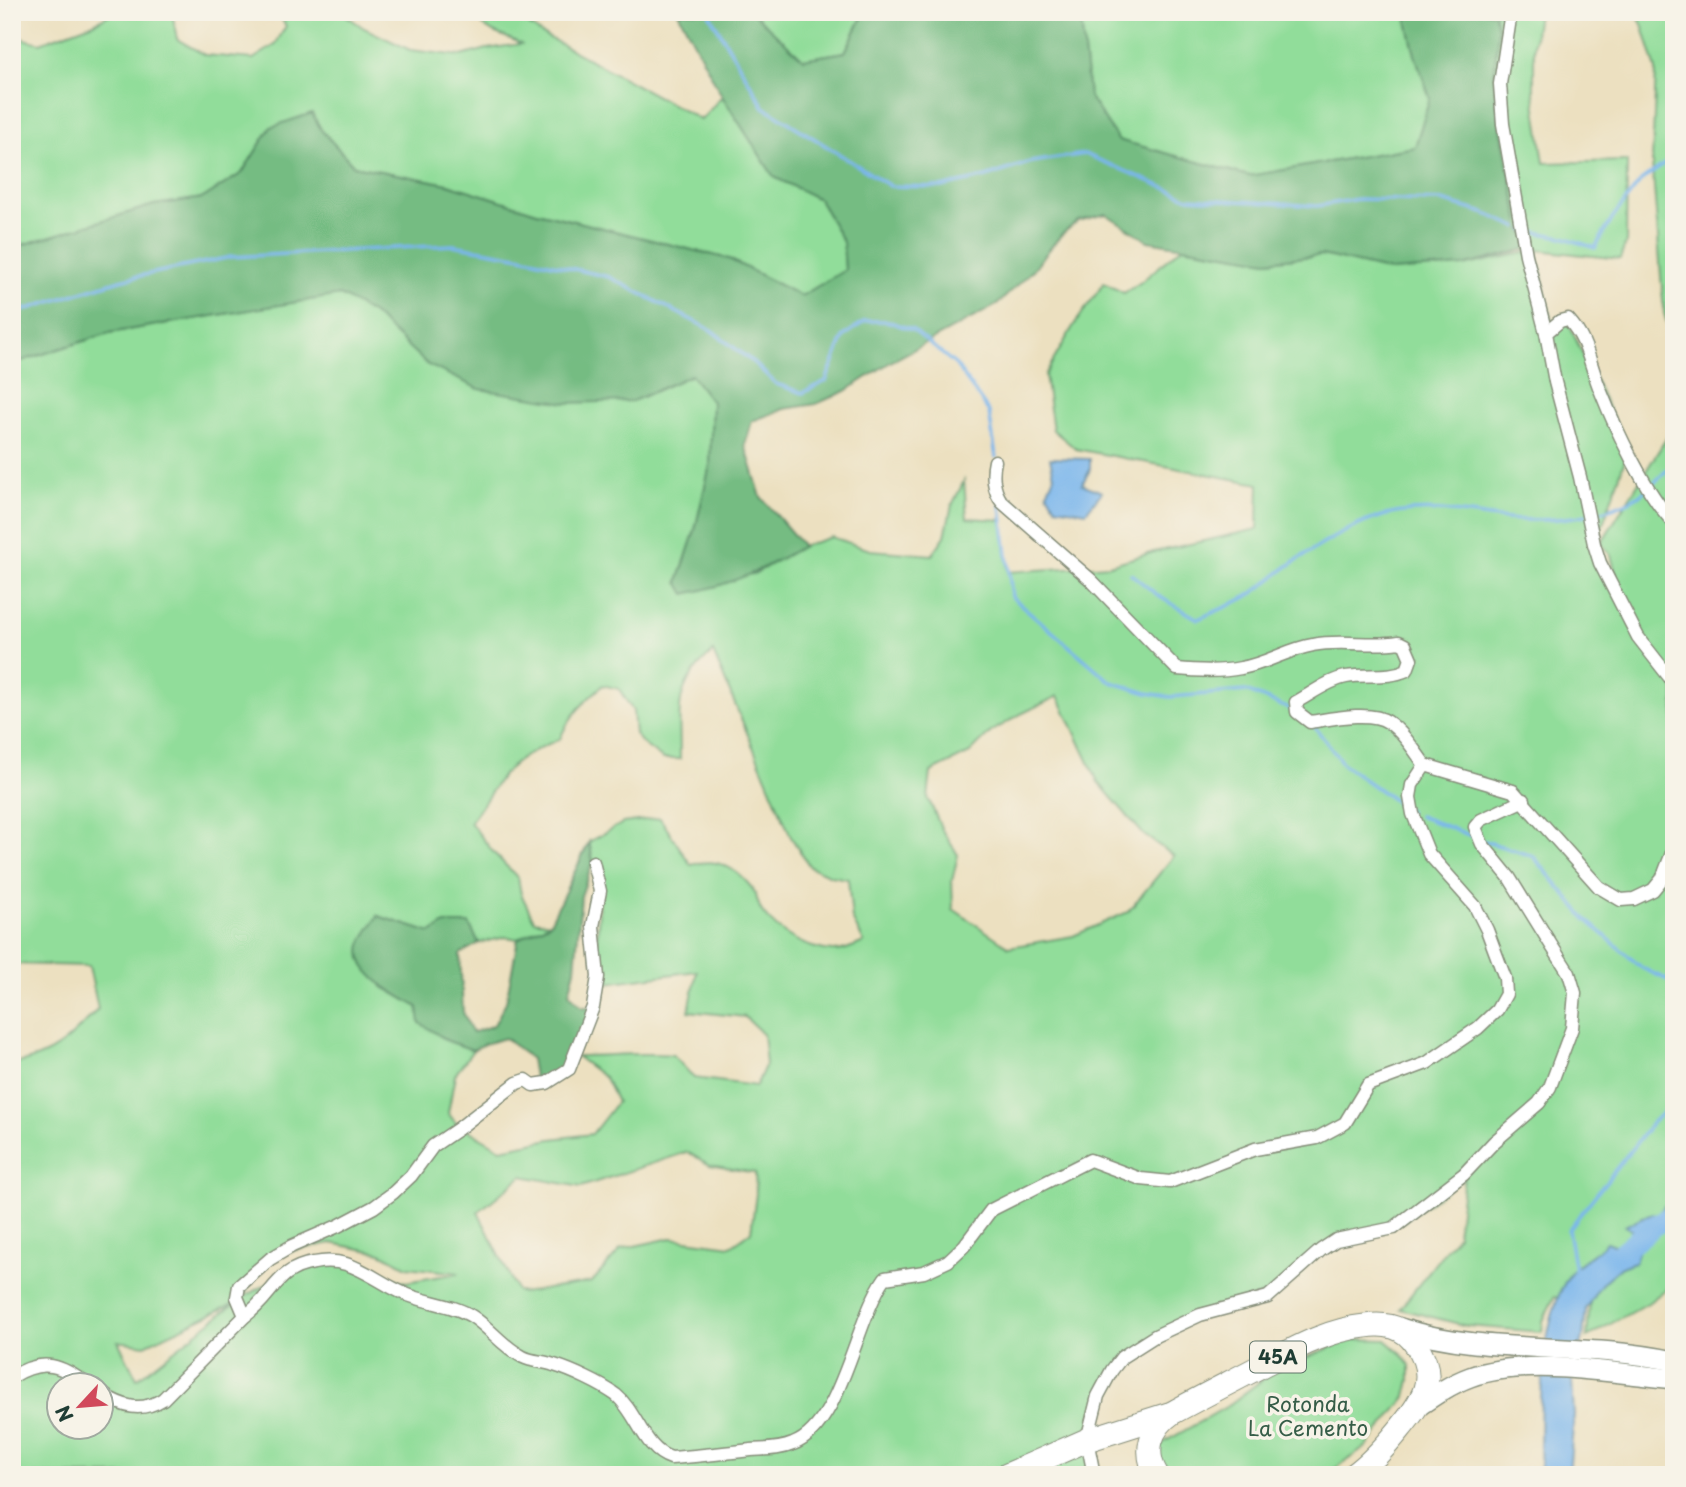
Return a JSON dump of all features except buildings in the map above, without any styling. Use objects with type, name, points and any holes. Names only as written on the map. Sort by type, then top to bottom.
[{"type":"highway","name":"45A","points":[[1007,1475],[1087,1440],[1171,1413],[1309,1341],[1338,1331],[1365,1326],[1392,1326]]},
{"type":"highway","points":[[1354,1475],[1371,1466],[1419,1406],[1426,1385],[1425,1363],[1415,1342],[1392,1326]]},
{"type":"highway","name":"45A","points":[[1157,1475],[1150,1459],[1150,1444],[1155,1429],[1171,1413]]},
{"type":"main road","name":"45A","points":[[1392,1326],[1442,1340],[1471,1344],[1588,1350],[1674,1361]]},
{"type":"main road","points":[[1419,1406],[1444,1388],[1473,1376],[1503,1370],[1584,1370],[1674,1379]]},
{"type":"street","points":[[1511,12],[1501,76],[1503,124],[1526,256],[1594,544],[1600,563],[1638,637],[1674,683]]},
{"type":"street","points":[[1546,333],[1564,319],[1568,319],[1580,333],[1600,391],[1628,451],[1664,513],[1674,523]]},
{"type":"street","points":[[995,461],[993,469],[1000,499],[1091,580],[1177,669],[1192,671],[1241,668],[1314,644],[1356,642],[1387,645],[1399,642],[1405,645],[1411,659],[1407,670],[1385,676],[1365,674],[1332,681],[1296,702],[1297,712],[1310,722],[1349,717],[1385,720],[1396,729],[1425,765],[1513,791],[1524,800],[1599,887],[1621,900],[1634,900],[1653,890],[1662,879],[1674,848]]},
{"type":"street","points":[[116,1401],[137,1408],[155,1404],[264,1300],[285,1272],[316,1262],[343,1263],[402,1293],[469,1315],[527,1359],[568,1370],[615,1394],[628,1408],[656,1450],[665,1457],[777,1449],[794,1444],[817,1428],[833,1400],[872,1298],[885,1278],[924,1272],[948,1261],[964,1246],[995,1207],[1090,1160],[1142,1179],[1170,1182],[1255,1149],[1328,1134],[1345,1123],[1368,1085],[1427,1063],[1478,1028],[1497,1010],[1506,994],[1505,978],[1488,930],[1475,906],[1429,854],[1413,814],[1410,797],[1412,785],[1425,765]]},
{"type":"street","points":[[1094,1475],[1087,1440],[1098,1396],[1122,1357],[1155,1336],[1200,1315],[1268,1297],[1336,1240],[1394,1228],[1464,1174],[1494,1142],[1539,1102],[1550,1087],[1572,1028],[1576,993],[1569,974],[1521,895],[1479,839],[1475,827],[1480,820],[1524,800]]},
{"type":"street","points":[[245,1316],[237,1297],[239,1286],[270,1259],[338,1226],[393,1193],[411,1177],[433,1146],[517,1083],[526,1080],[533,1085],[547,1083],[569,1069],[593,1007],[598,977],[593,926],[600,891],[593,862]]},
{"type":"street","points":[[12,1377],[41,1365],[71,1372]]},
{"type":"green space","points":[[114,12],[172,12],[177,39],[205,55],[253,59],[275,45],[286,26],[277,12],[341,12],[364,28],[410,50],[461,56],[521,44],[488,29],[475,12],[510,12],[542,34],[701,120],[722,96],[774,177],[819,199],[843,242],[845,270],[801,296],[729,259],[537,212],[448,184],[354,166],[322,131],[271,127],[242,173],[203,198],[154,205],[12,248],[12,36],[40,43],[94,23]]},
{"type":"green space","points":[[678,12],[752,12],[803,59],[845,52],[863,16],[861,12],[1080,12],[1089,96],[1118,140],[1249,176],[1415,147],[1430,98],[1415,55],[1405,12],[1494,12],[1498,30],[1494,80],[1500,124],[1521,229],[1534,247],[1463,266],[1391,271],[1322,255],[1267,261],[1148,241],[1106,214],[1078,221],[1061,235],[1032,271],[997,305],[892,361],[846,391],[816,404],[784,409],[752,421],[745,445],[761,497],[803,546],[746,576],[685,594],[678,582],[695,530],[710,465],[712,402],[691,375],[633,401],[566,403],[479,389],[428,365],[373,314],[340,295],[109,333],[12,364],[12,248],[154,205],[203,198],[242,173],[271,127],[312,113],[322,131],[354,166],[448,184],[537,212],[729,259],[801,296],[845,270],[843,242],[819,199],[774,177],[722,96]]},
{"type":"green space","points":[[752,12],[861,12],[863,15],[845,52],[803,59]]},
{"type":"green space","points":[[1080,12],[1405,12],[1415,55],[1430,98],[1415,147],[1249,176],[1118,140],[1089,96]]},
{"type":"green space","points":[[1494,12],[1501,12],[1501,20],[1503,12],[1538,12],[1534,42],[1534,94],[1544,163],[1627,161],[1626,242],[1620,259],[1537,250],[1521,229],[1494,80],[1498,30]]},
{"type":"green space","points":[[1635,12],[1674,12],[1674,346],[1664,313],[1652,162],[1656,70],[1642,24]]},
{"type":"green space","points":[[1182,247],[1267,261],[1322,255],[1391,271],[1463,266],[1537,250],[1552,326],[1566,318],[1628,451],[1597,541],[1604,561],[1613,574],[1616,574],[1611,556],[1601,543],[1674,426],[1674,1283],[1648,1303],[1587,1337],[1590,1302],[1554,1297],[1543,1321],[1542,1332],[1467,1326],[1400,1309],[1457,1235],[1464,1177],[1404,1221],[1319,1249],[1281,1290],[1197,1313],[1112,1370],[1086,1440],[1094,1475],[12,1475],[12,1064],[50,1052],[79,1029],[98,1009],[89,966],[12,964],[12,364],[109,333],[340,295],[373,314],[428,365],[633,401],[691,375],[712,402],[710,465],[695,530],[678,582],[754,574],[803,546],[832,537],[870,550],[932,555],[945,536],[952,505],[964,481],[967,518],[1003,520],[1008,572],[1109,565],[1258,529],[1259,484],[1076,449],[1053,430],[1045,375],[1074,325],[1104,283],[1124,293]],"holes":[[[713,652],[791,837],[810,867],[831,876],[848,879],[852,919],[864,942],[844,950],[833,951],[794,939],[769,921],[752,888],[739,874],[717,863],[691,865],[660,818],[623,823],[589,842],[600,891],[596,959],[606,983],[697,971],[689,1011],[745,1017],[763,1034],[766,1064],[756,1086],[694,1078],[673,1055],[576,1056],[605,1078],[617,1102],[592,1134],[501,1149],[456,1123],[448,1113],[455,1075],[473,1050],[448,1041],[418,1007],[381,986],[378,916],[431,933],[445,924],[469,924],[479,943],[506,937],[518,939],[550,923],[534,920],[521,894],[518,878],[470,822],[511,766],[526,755],[560,739],[573,716],[603,685],[619,689],[633,711],[635,734],[643,744],[663,759],[680,759],[681,700],[691,676]],[[1058,696],[1098,782],[1144,835],[1174,856],[1128,912],[1073,936],[1009,947],[953,909],[952,881],[958,855],[942,830],[928,798],[931,772],[970,753],[991,732]],[[687,1152],[710,1165],[755,1173],[756,1194],[751,1232],[731,1246],[671,1238],[621,1249],[592,1282],[522,1293],[517,1291],[478,1212],[522,1176],[581,1187]],[[331,1243],[381,1253],[407,1267],[459,1273],[406,1282],[376,1275],[335,1256],[281,1277],[240,1299],[275,1254]],[[235,1303],[137,1379],[118,1341],[145,1345]]]},
{"type":"green space","points":[[589,842],[593,862],[581,896],[575,970],[569,993],[582,1007],[593,1007],[569,1069],[535,1083],[531,1059],[505,1038],[473,1050],[448,1041],[420,1023],[418,1007],[389,990],[370,974],[364,965],[360,955],[361,945],[378,916],[431,933],[445,924],[469,924],[479,943],[460,954],[463,1012],[472,1033],[494,1025],[506,1002],[518,939],[550,923]]},
{"type":"green space","name":"Rotonda La Cemento","points":[[1351,1339],[1386,1340],[1410,1365],[1410,1380],[1406,1397],[1366,1447],[1326,1475],[1175,1475],[1157,1455],[1161,1444],[1226,1407],[1274,1371]]},
{"type":"water","points":[[1050,458],[1090,459],[1090,470],[1082,484],[1102,492],[1086,512],[1056,507],[1047,493],[1054,476]]},
{"type":"water","points":[[1665,1205],[1674,1206],[1674,1211],[1670,1211],[1663,1219],[1645,1230],[1635,1262],[1621,1267],[1603,1282],[1586,1308],[1583,1337],[1572,1380],[1574,1415],[1569,1475],[1541,1475],[1543,1368],[1553,1312],[1562,1288],[1574,1269],[1606,1242],[1619,1247],[1634,1232],[1625,1226],[1642,1217],[1659,1213]]},
{"type":"waterway","points":[[708,12],[764,107],[890,186],[941,187],[986,177],[1031,162],[1085,154],[1189,198],[1317,206],[1358,199],[1442,201],[1484,213],[1517,227]]},
{"type":"waterway","points":[[1524,230],[1563,237],[1595,248],[1616,213],[1641,181],[1674,157]]},
{"type":"waterway","points":[[12,314],[120,280],[231,257],[453,245],[522,257],[609,277],[711,330],[776,384],[803,393],[826,381],[844,336],[865,321],[887,321],[913,330],[956,365],[989,412],[996,457]]},
{"type":"waterway","points":[[1131,574],[1160,597],[1198,619],[1245,598],[1313,550],[1373,519],[1416,511],[1445,511],[1522,520],[1593,514],[1632,500],[1674,463]]},
{"type":"waterway","points":[[1001,506],[1012,597],[1111,682],[1170,697],[1246,691],[1292,710]]},
{"type":"waterway","points":[[1314,726],[1343,764],[1409,811]]},
{"type":"waterway","points":[[1419,816],[1477,838]]},
{"type":"waterway","points":[[1484,841],[1533,856],[1586,919],[1642,968],[1674,983]]},
{"type":"waterway","points":[[1575,1270],[1568,1230],[1652,1123],[1674,1101]]},
{"type":"waterway","points":[[1622,1252],[1654,1226],[1674,1214]]}]
